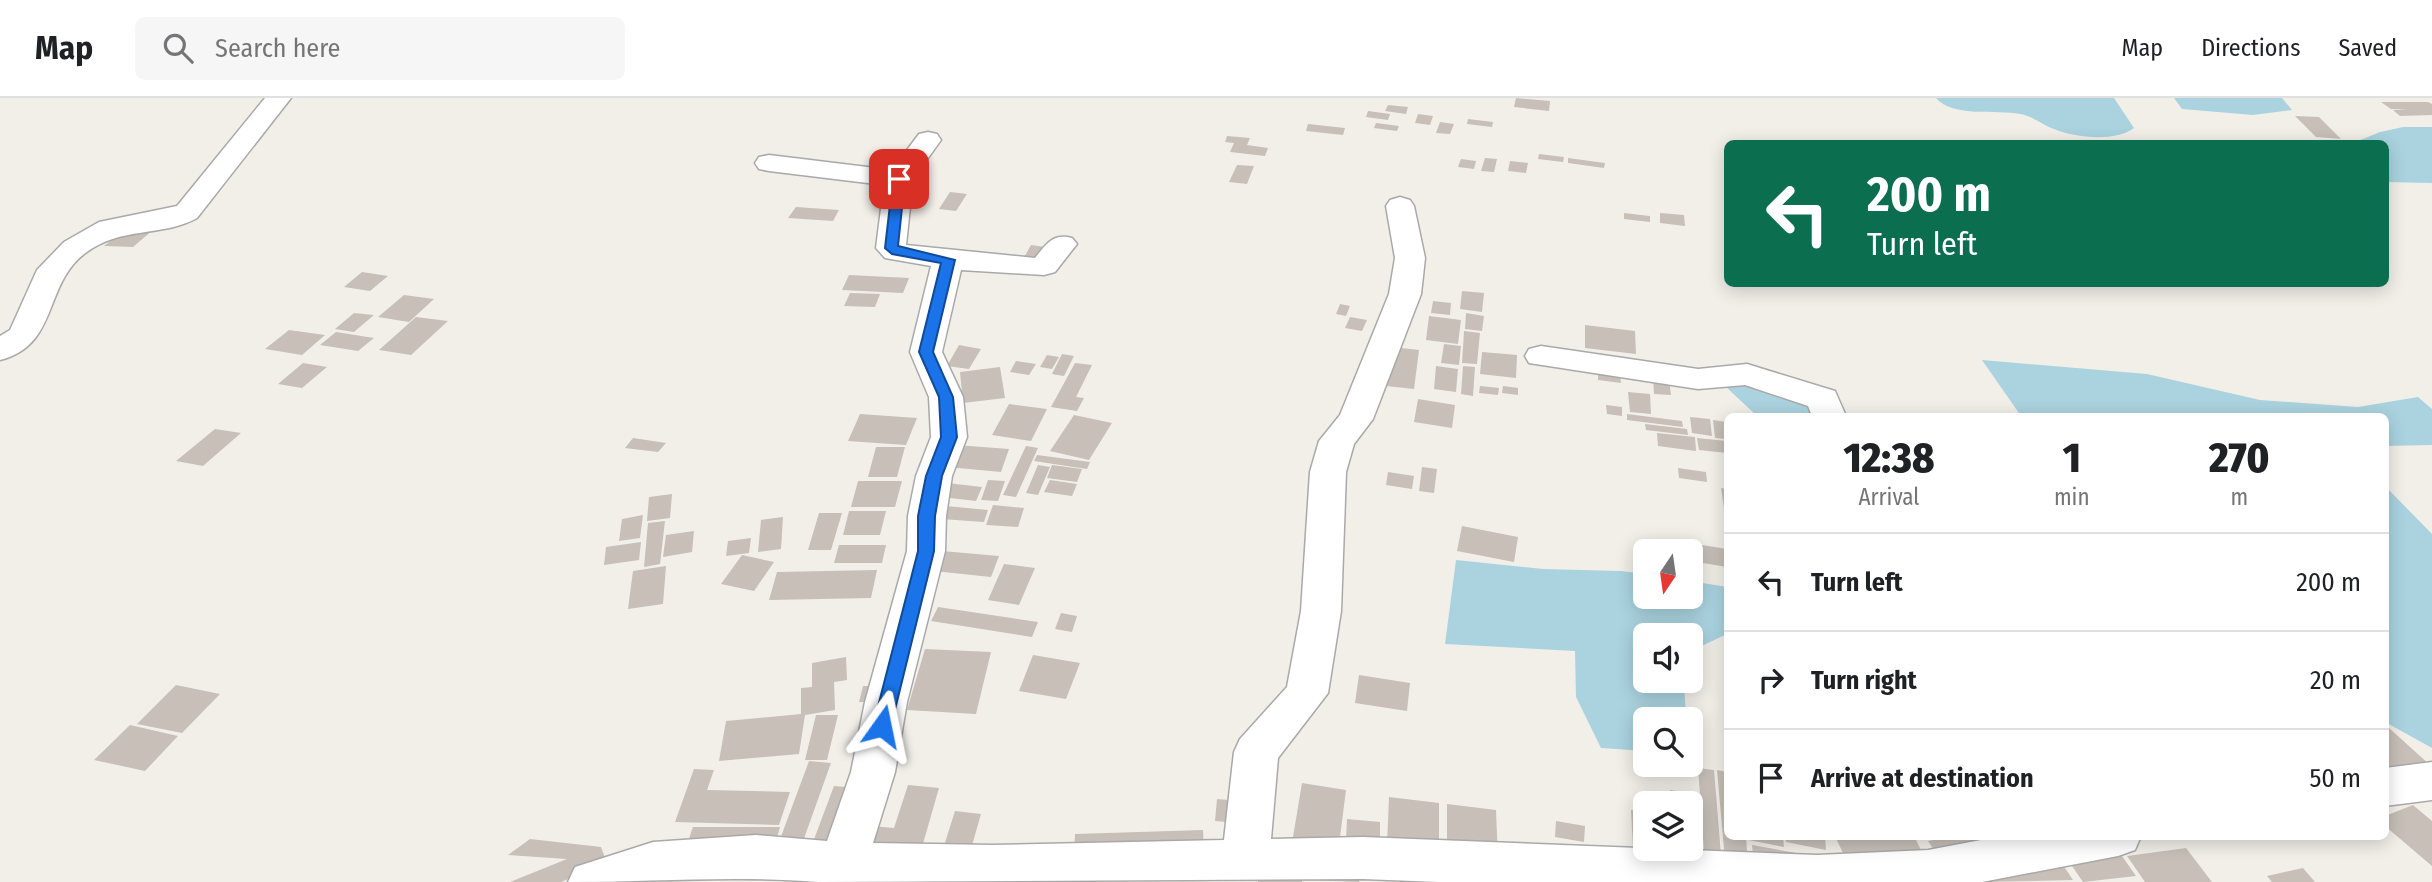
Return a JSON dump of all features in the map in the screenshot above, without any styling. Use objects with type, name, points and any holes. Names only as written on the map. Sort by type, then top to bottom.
[{"type":"street","points":[[8,339],[52,270],[75,248],[108,228],[178,217],[187,212],[278,98]]},
{"type":"street","points":[[928,140],[899,179],[891,248],[896,252],[948,260],[1044,266],[1062,244]]},
{"type":"street","points":[[769,163],[899,179]]},
{"type":"street","points":[[1245,861],[1256,752],[1307,693],[1321,611],[1328,471],[1337,441],[1356,419],[1405,294],[1410,258],[1400,206]]},
{"type":"street","points":[[843,863],[873,772],[886,702],[926,551],[927,516],[934,476],[949,437],[946,397],[926,352],[948,260]]},
{"type":"street","points":[[1541,356],[1698,379],[1747,374],[1823,399],[1828,413]]},
{"type":"street","points":[[2389,786],[2432,781]]},
{"type":"street","points":[[592,882],[653,863],[756,856],[843,863],[993,866],[1363,858],[1817,876],[1950,875],[1997,847],[2074,840]]},
{"type":"water","points":[[1936,98],[2114,98],[2134,128],[2106,137],[2073,135],[2025,115],[1964,111]]},
{"type":"water","points":[[2174,98],[2282,98],[2292,110],[2253,115],[2182,109]]},
{"type":"water","points":[[2403,127],[2432,127],[2432,183],[2389,182],[2389,140],[2360,140]]},
{"type":"water","points":[[1982,360],[2147,374],[2260,400],[2358,407],[2418,397],[2432,409],[2432,445],[2389,446],[2389,413],[2019,413]]},
{"type":"water","points":[[1761,385],[1814,401],[1819,413],[1754,413],[1725,386]]},
{"type":"water","points":[[2389,490],[2432,534],[2432,748],[2389,724]]},
{"type":"water","points":[[1456,560],[1543,569],[1633,572],[1633,609],[1703,609],[1703,583],[1724,586],[1724,635],[1703,645],[1703,623],[1633,623],[1633,693],[1685,693],[1685,707],[1633,707],[1633,750],[1601,748],[1576,697],[1575,651],[1445,644]]},
{"type":"building","points":[[1516,98],[1550,101],[1549,111],[1514,107]]},
{"type":"building","points":[[2381,102],[2428,102],[2432,104],[2432,115],[2400,116],[2393,110],[2408,109],[2391,109]]},
{"type":"building","points":[[1388,105],[1408,107],[1406,114],[1385,111]]},
{"type":"building","points":[[1368,111],[1390,114],[1388,120],[1366,117]]},
{"type":"building","points":[[1418,114],[1433,116],[1430,125],[1415,123]]},
{"type":"building","points":[[2295,116],[2319,117],[2341,139],[2316,137]]},
{"type":"building","points":[[1468,119],[1493,122],[1492,127],[1467,124]]},
{"type":"building","points":[[1440,122],[1454,124],[1450,134],[1436,133]]},
{"type":"building","points":[[1376,123],[1399,126],[1397,131],[1374,128]]},
{"type":"building","points":[[1308,124],[1345,128],[1343,135],[1306,131]]},
{"type":"building","points":[[1227,136],[1250,138],[1247,145],[1268,148],[1265,156],[1230,152],[1234,143],[1225,142]]},
{"type":"building","points":[[1539,154],[1564,157],[1563,162],[1538,159]]},
{"type":"building","points":[[1485,158],[1497,159],[1494,172],[1481,171]]},
{"type":"building","points":[[1568,158],[1605,163],[1604,168],[1568,163]]},
{"type":"building","points":[[1461,159],[1476,161],[1474,169],[1458,167]]},
{"type":"building","points":[[1510,161],[1528,163],[1526,173],[1508,171]]},
{"type":"building","points":[[1237,165],[1254,166],[1247,184],[1229,182]]},
{"type":"building","points":[[950,192],[967,194],[956,211],[939,209]]},
{"type":"building","points":[[796,207],[839,210],[833,221],[788,218]]},
{"type":"building","points":[[1624,213],[1650,216],[1650,222],[1624,219]]},
{"type":"building","points":[[1660,213],[1684,215],[1685,226],[1660,223]]},
{"type":"building","points":[[125,229],[153,230],[133,247],[104,246]]},
{"type":"building","points":[[1031,245],[1045,247],[1037,263],[1022,261]]},
{"type":"building","points":[[362,272],[388,276],[370,291],[344,287]]},
{"type":"building","points":[[849,275],[909,278],[903,293],[842,290]]},
{"type":"building","points":[[1462,291],[1484,293],[1482,312],[1460,309]]},
{"type":"building","points":[[850,293],[880,294],[875,307],[844,306]]},
{"type":"building","points":[[404,295],[434,299],[409,322],[378,317]]},
{"type":"building","points":[[1433,301],[1451,303],[1450,315],[1431,313]]},
{"type":"building","points":[[1340,304],[1350,306],[1346,316],[1336,314]]},
{"type":"building","points":[[354,313],[374,315],[354,332],[335,329]]},
{"type":"building","points":[[1466,313],[1484,316],[1482,331],[1465,329]]},
{"type":"building","points":[[1429,316],[1461,320],[1458,344],[1426,340]]},
{"type":"building","points":[[416,317],[448,321],[411,355],[379,350]]},
{"type":"building","points":[[1350,317],[1367,320],[1362,331],[1345,328]]},
{"type":"building","points":[[1585,325],[1635,331],[1636,354],[1585,348]]},
{"type":"building","points":[[289,330],[325,335],[302,355],[265,349]]},
{"type":"building","points":[[1464,331],[1480,333],[1477,364],[1462,363]]},
{"type":"building","points":[[336,332],[374,338],[358,351],[320,345]]},
{"type":"building","points":[[1444,344],[1461,346],[1459,365],[1441,363]]},
{"type":"building","points":[[959,345],[981,349],[969,369],[947,366]]},
{"type":"building","points":[[1384,346],[1419,350],[1414,389],[1377,385]]},
{"type":"building","points":[[1482,352],[1517,355],[1516,378],[1480,374]]},
{"type":"building","points":[[1062,354],[1074,356],[1064,376],[1052,374]]},
{"type":"building","points":[[1047,355],[1059,357],[1052,369],[1040,367]]},
{"type":"building","points":[[1016,361],[1036,364],[1029,375],[1010,372]]},
{"type":"building","points":[[303,363],[327,367],[302,388],[278,384]]},
{"type":"building","points":[[1075,363],[1092,365],[1076,397],[1084,398],[1077,411],[1051,407]]},
{"type":"building","points":[[1436,366],[1458,369],[1456,392],[1434,389]]},
{"type":"building","points":[[1463,366],[1475,367],[1473,396],[1461,394]]},
{"type":"building","points":[[1000,367],[1005,398],[963,403],[960,372]]},
{"type":"building","points":[[1598,373],[1620,376],[1621,383],[1598,380]]},
{"type":"building","points":[[1653,377],[1669,379],[1671,395],[1654,394]]},
{"type":"building","points":[[1480,386],[1499,388],[1498,395],[1479,393]]},
{"type":"building","points":[[1503,386],[1518,388],[1518,395],[1502,393]]},
{"type":"building","points":[[1628,392],[1650,394],[1651,414],[1630,412]]},
{"type":"building","points":[[1418,399],[1455,405],[1452,428],[1414,422]]},
{"type":"building","points":[[1009,404],[1047,409],[1031,441],[992,435]]},
{"type":"building","points":[[1606,405],[1622,407],[1622,416],[1607,414]]},
{"type":"building","points":[[860,414],[917,418],[906,445],[848,441]]},
{"type":"building","points":[[1627,414],[1682,421],[1683,427],[1627,420]]},
{"type":"building","points":[[1074,415],[1112,423],[1089,460],[1050,451]]},
{"type":"building","points":[[1690,417],[1710,419],[1712,436],[1692,433]]},
{"type":"building","points":[[1713,420],[1724,422],[1724,439],[1715,438]]},
{"type":"building","points":[[1645,424],[1687,429],[1688,435],[1646,430]]},
{"type":"building","points":[[215,429],[241,433],[203,466],[176,461]]},
{"type":"building","points":[[1657,433],[1695,437],[1696,451],[1658,446]]},
{"type":"building","points":[[633,438],[666,443],[658,452],[625,448]]},
{"type":"building","points":[[1697,438],[1724,441],[1724,453],[1699,450]]},
{"type":"building","points":[[956,445],[1009,449],[1001,472],[947,467]]},
{"type":"building","points":[[1026,446],[1038,448],[1016,497],[1003,495]]},
{"type":"building","points":[[876,447],[905,447],[897,477],[868,477]]},
{"type":"building","points":[[1037,455],[1090,462],[1087,469],[1034,461]]},
{"type":"building","points":[[1038,465],[1050,467],[1038,495],[1026,493]]},
{"type":"building","points":[[1052,465],[1082,469],[1077,482],[1047,478]]},
{"type":"building","points":[[1422,467],[1437,469],[1434,493],[1419,491]]},
{"type":"building","points":[[1678,468],[1706,472],[1707,482],[1679,478]]},
{"type":"building","points":[[1388,472],[1414,476],[1412,489],[1386,485]]},
{"type":"building","points":[[988,480],[1005,481],[998,501],[981,500]]},
{"type":"building","points":[[1050,480],[1077,484],[1072,496],[1044,492]]},
{"type":"building","points":[[858,481],[902,481],[895,507],[851,507]]},
{"type":"building","points":[[947,483],[982,487],[976,501],[941,497]]},
{"type":"building","points":[[672,494],[670,518],[647,521],[649,497]]},
{"type":"building","points":[[993,505],[1024,508],[1018,527],[986,525]]},
{"type":"building","points":[[946,506],[988,510],[984,522],[941,519]]},
{"type":"building","points":[[849,511],[886,511],[880,535],[843,535]]},
{"type":"building","points":[[819,513],[842,513],[831,550],[808,550]]},
{"type":"building","points":[[643,515],[640,538],[619,541],[622,519]]},
{"type":"building","points":[[783,517],[781,549],[758,552],[761,520]]},
{"type":"building","points":[[665,521],[660,564],[644,567],[648,523]]},
{"type":"building","points":[[1462,526],[1518,537],[1514,562],[1457,551]]},
{"type":"building","points":[[694,531],[692,552],[663,557],[666,535]]},
{"type":"building","points":[[751,538],[749,553],[726,556],[728,541]]},
{"type":"building","points":[[641,542],[639,560],[604,565],[606,547]]},
{"type":"building","points":[[839,545],[886,545],[882,563],[834,563]]},
{"type":"building","points":[[1703,545],[1724,549],[1724,566],[1703,563]]},
{"type":"building","points":[[942,551],[999,556],[991,577],[934,571]]},
{"type":"building","points":[[742,555],[774,562],[754,591],[721,584]]},
{"type":"building","points":[[1004,564],[1035,568],[1019,605],[988,600]]},
{"type":"building","points":[[666,566],[663,604],[628,609],[633,571]]},
{"type":"building","points":[[877,570],[871,598],[769,600],[777,572]]},
{"type":"building","points":[[938,607],[1038,622],[1032,637],[931,621]]},
{"type":"building","points":[[1061,613],[1077,616],[1072,632],[1055,629]]},
{"type":"building","points":[[925,649],[991,652],[976,714],[907,710]]},
{"type":"building","points":[[1033,655],[1080,663],[1066,699],[1019,691]]},
{"type":"building","points":[[846,657],[847,680],[834,682],[835,710],[805,715],[799,754],[719,761],[726,721],[801,714],[801,688],[812,687],[812,663]]},
{"type":"building","points":[[1359,675],[1410,683],[1407,711],[1355,703]]},
{"type":"building","points":[[176,685],[220,694],[182,733],[137,724]]},
{"type":"building","points":[[863,686],[882,686],[878,702],[859,702]]},
{"type":"building","points":[[816,715],[838,715],[827,760],[805,760]]},
{"type":"building","points":[[130,725],[178,736],[145,771],[94,760]]},
{"type":"building","points":[[2389,728],[2430,765],[2389,776]]},
{"type":"building","points":[[809,761],[831,763],[802,844],[779,842]]},
{"type":"building","points":[[694,769],[714,770],[707,790],[790,792],[779,825],[675,822]]},
{"type":"building","points":[[1703,769],[1714,770],[1721,855],[1704,852],[1703,791],[1700,791],[1699,777],[1703,777]]},
{"type":"building","points":[[1717,770],[1724,771],[1724,840],[1746,840],[1748,865],[1725,861]]},
{"type":"building","points":[[1302,783],[1346,790],[1339,845],[1293,837]]},
{"type":"building","points":[[908,785],[939,788],[920,854],[854,848],[862,825],[894,828]]},
{"type":"building","points":[[834,786],[857,788],[838,844],[813,842]]},
{"type":"building","points":[[1389,797],[1439,803],[1439,851],[1387,845]]},
{"type":"building","points":[[1217,799],[1274,804],[1273,826],[1215,821]]},
{"type":"building","points":[[1447,804],[1496,810],[1498,859],[1447,853]]},
{"type":"building","points":[[2413,805],[2432,821],[2432,866],[2389,829],[2389,814]]},
{"type":"building","points":[[1631,810],[1633,810],[1633,848]]},
{"type":"building","points":[[955,811],[981,814],[969,856],[942,852]]},
{"type":"building","points":[[1347,819],[1380,822],[1380,844],[1346,841]]},
{"type":"building","points":[[1556,821],[1585,826],[1584,842],[1555,837]]},
{"type":"building","points":[[693,827],[780,827],[774,848],[686,847]]},
{"type":"building","points":[[1203,830],[1204,851],[1074,856],[1075,834]]},
{"type":"building","points":[[530,839],[601,847],[607,863],[561,882],[510,882],[567,859],[508,855]]},
{"type":"building","points":[[1749,840],[1783,840],[1784,847]]},
{"type":"building","points":[[1825,840],[1826,850],[1786,842]]},
{"type":"building","points":[[1837,840],[1916,840],[1927,862],[1849,866]]},
{"type":"building","points":[[1989,840],[1996,850],[1940,859],[1928,841]]},
{"type":"building","points":[[1752,845],[1796,853],[1798,873],[1754,865]]},
{"type":"building","points":[[2186,848],[2212,882],[2145,882],[2127,856]]},
{"type":"building","points":[[2057,856],[2073,880],[1984,882],[1975,866]]},
{"type":"building","points":[[2122,856],[2136,876],[2083,882],[2070,863]]},
{"type":"building","points":[[1310,862],[1361,870],[1359,882],[1308,880]]},
{"type":"building","points":[[1261,865],[1303,872],[1302,882],[1258,882]]},
{"type":"building","points":[[2303,868],[2315,882],[2272,882],[2267,876]]},
{"type":"route","points":[[882,726],[926,551],[927,516],[934,476],[949,437],[946,397],[926,352],[948,260],[896,252],[891,248],[899,179]]}]
